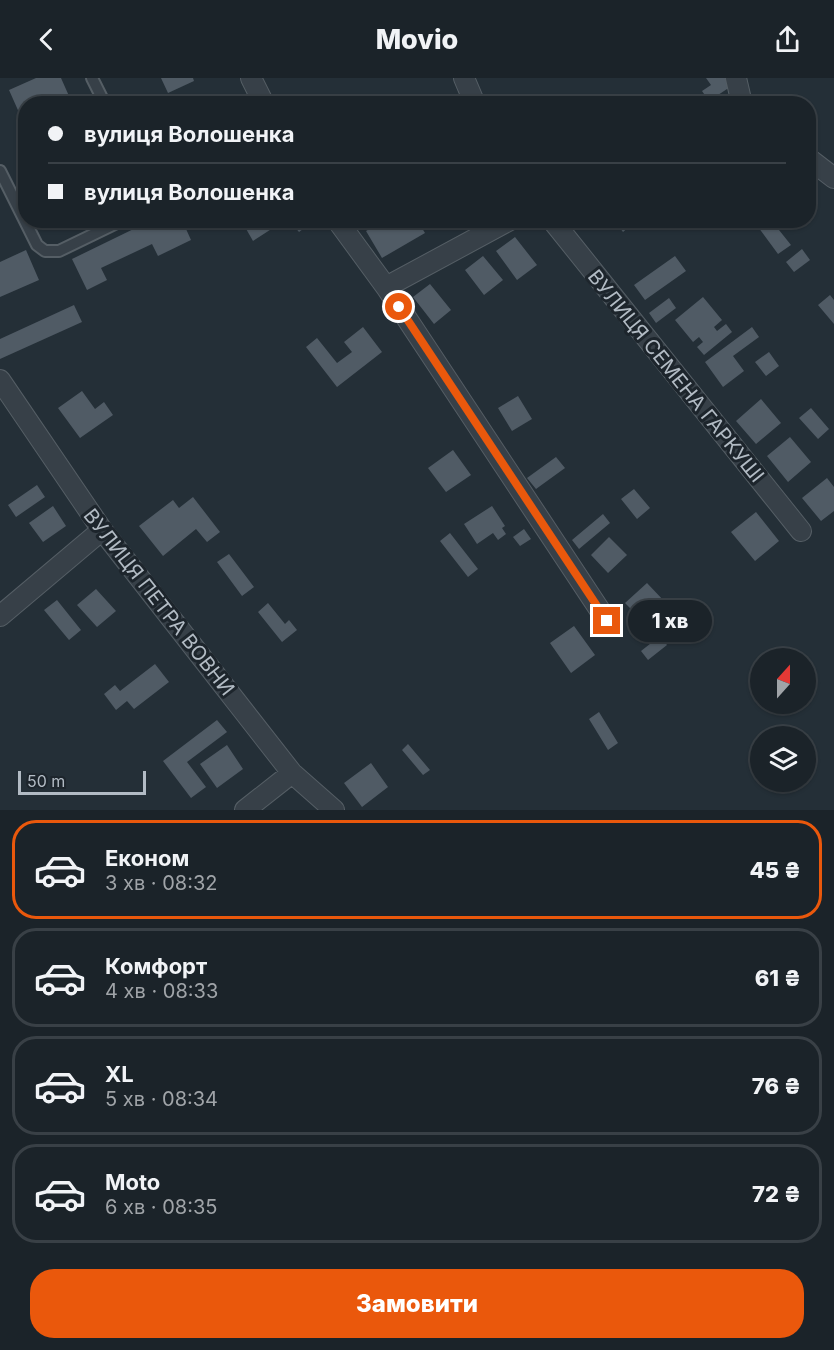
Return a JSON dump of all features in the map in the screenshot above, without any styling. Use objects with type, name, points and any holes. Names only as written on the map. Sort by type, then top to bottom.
[{"type":"street","points":[[251,78],[260,96]]},
{"type":"street","points":[[464,78],[472,96]]},
{"type":"street","points":[[816,164],[834,178]]},
{"type":"street","points":[[343,228],[386,287],[607,621]]},
{"type":"street","points":[[386,287],[495,228]]},
{"type":"street","name":"ВУЛИЦЯ СЕМЕНА ГАРКУШІ","points":[[558,228],[801,531]]},
{"type":"street","name":"ВУЛИЦЯ ПЕТРА ВОВНИ","points":[[0,380],[102,530],[292,773],[334,810]]},
{"type":"street","points":[[0,616],[102,530]]},
{"type":"street","points":[[244,810],[292,773]]},
{"type":"lane","points":[[92,78],[101,96]]},
{"type":"lane","points":[[0,171],[18,207]]},
{"type":"lane","points":[[29,228],[37,244],[45,251],[59,251],[106,228]]},
{"type":"building","points":[[36,78],[61,78],[69,96],[18,96],[18,110],[9,90]]},
{"type":"building","points":[[161,78],[193,78],[194,81],[168,93]]},
{"type":"building","points":[[706,78],[725,78],[730,87],[716,96],[706,96],[702,91],[711,85]]},
{"type":"building","points":[[136,228],[186,228],[191,240],[158,256],[152,244],[101,268],[107,280],[87,290],[72,259]]},
{"type":"building","points":[[246,228],[273,228],[253,241]]},
{"type":"building","points":[[371,228],[422,228],[425,233],[382,258],[366,231]]},
{"type":"building","points":[[759,228],[777,228],[791,245],[778,254]]},
{"type":"building","points":[[515,237],[537,265],[517,280],[496,251]]},
{"type":"building","points":[[802,249],[810,260],[794,272],[786,262]]},
{"type":"building","points":[[26,250],[39,280],[0,297],[0,262]]},
{"type":"building","points":[[483,256],[503,280],[484,295],[465,270]]},
{"type":"building","points":[[675,256],[686,271],[645,300],[634,285]]},
{"type":"building","points":[[430,284],[451,310],[434,324],[413,297]]},
{"type":"building","points":[[830,295],[834,300],[834,324],[818,305]]},
{"type":"building","points":[[703,297],[722,320],[714,327],[717,331],[726,324],[732,332],[704,355],[697,347],[703,342],[699,337],[693,342],[675,320]]},
{"type":"building","points":[[669,298],[676,308],[656,323],[649,313]]},
{"type":"building","points":[[74,305],[82,322],[0,359],[0,339]]},
{"type":"building","points":[[363,327],[382,352],[337,387],[306,347],[317,338],[337,363],[352,352],[344,342]]},
{"type":"building","points":[[752,327],[759,337],[733,356],[744,371],[723,387],[705,362]]},
{"type":"building","points":[[769,352],[779,366],[766,376],[755,362]]},
{"type":"building","points":[[82,391],[95,409],[104,402],[113,415],[80,438],[58,408]]},
{"type":"building","points":[[518,396],[532,419],[512,431],[498,408]]},
{"type":"building","points":[[761,399],[781,423],[756,444],[736,421]]},
{"type":"building","points":[[811,408],[829,429],[818,439],[799,418]]},
{"type":"building","points":[[790,437],[811,462],[788,482],[767,456]]},
{"type":"building","points":[[453,450],[471,475],[446,492],[428,468]]},
{"type":"building","points":[[556,457],[565,468],[536,489],[527,478]]},
{"type":"building","points":[[827,478],[834,487],[834,511],[821,521],[802,498]]},
{"type":"building","points":[[37,485],[45,497],[16,517],[8,505]]},
{"type":"building","points":[[634,489],[650,508],[637,519],[621,499]]},
{"type":"building","points":[[193,497],[220,532],[207,542],[196,529],[163,556],[139,526],[173,500],[179,508]]},
{"type":"building","points":[[53,506],[66,526],[43,542],[29,523]]},
{"type":"building","points":[[492,506],[505,526],[502,528],[506,534],[498,540],[493,533],[477,544],[464,524]]},
{"type":"building","points":[[756,512],[779,541],[755,561],[731,532]]},
{"type":"building","points":[[603,514],[610,523],[579,549],[572,540]]},
{"type":"building","points":[[524,529],[531,539],[520,546],[513,537]]},
{"type":"building","points":[[450,533],[478,569],[468,577],[440,541]]},
{"type":"building","points":[[609,537],[627,555],[608,573],[591,555]]},
{"type":"building","points":[[229,554],[254,587],[242,596],[217,562]]},
{"type":"building","points":[[647,583],[683,621],[669,633],[644,606],[636,614],[625,603]]},
{"type":"building","points":[[96,589],[116,611],[97,627],[77,605]]},
{"type":"building","points":[[57,600],[81,630],[69,640],[44,610]]},
{"type":"building","points":[[268,603],[285,624],[289,620],[297,630],[282,642],[258,612]]},
{"type":"building","points":[[574,626],[595,655],[571,673],[550,643]]},
{"type":"building","points":[[660,636],[667,645],[648,660],[641,651]]},
{"type":"building","points":[[155,664],[169,682],[134,709],[127,701],[116,710],[104,694],[115,685],[120,691]]},
{"type":"building","points":[[599,712],[618,743],[608,750],[589,719]]},
{"type":"building","points":[[217,720],[227,732],[187,762],[206,787],[191,798],[163,761]]},
{"type":"building","points":[[408,744],[430,770],[423,775],[402,750]]},
{"type":"building","points":[[227,745],[243,769],[217,788],[200,764]]},
{"type":"building","points":[[371,763],[388,787],[362,807],[344,783]]},
{"type":"route","points":[[399,307],[607,621]]}]
